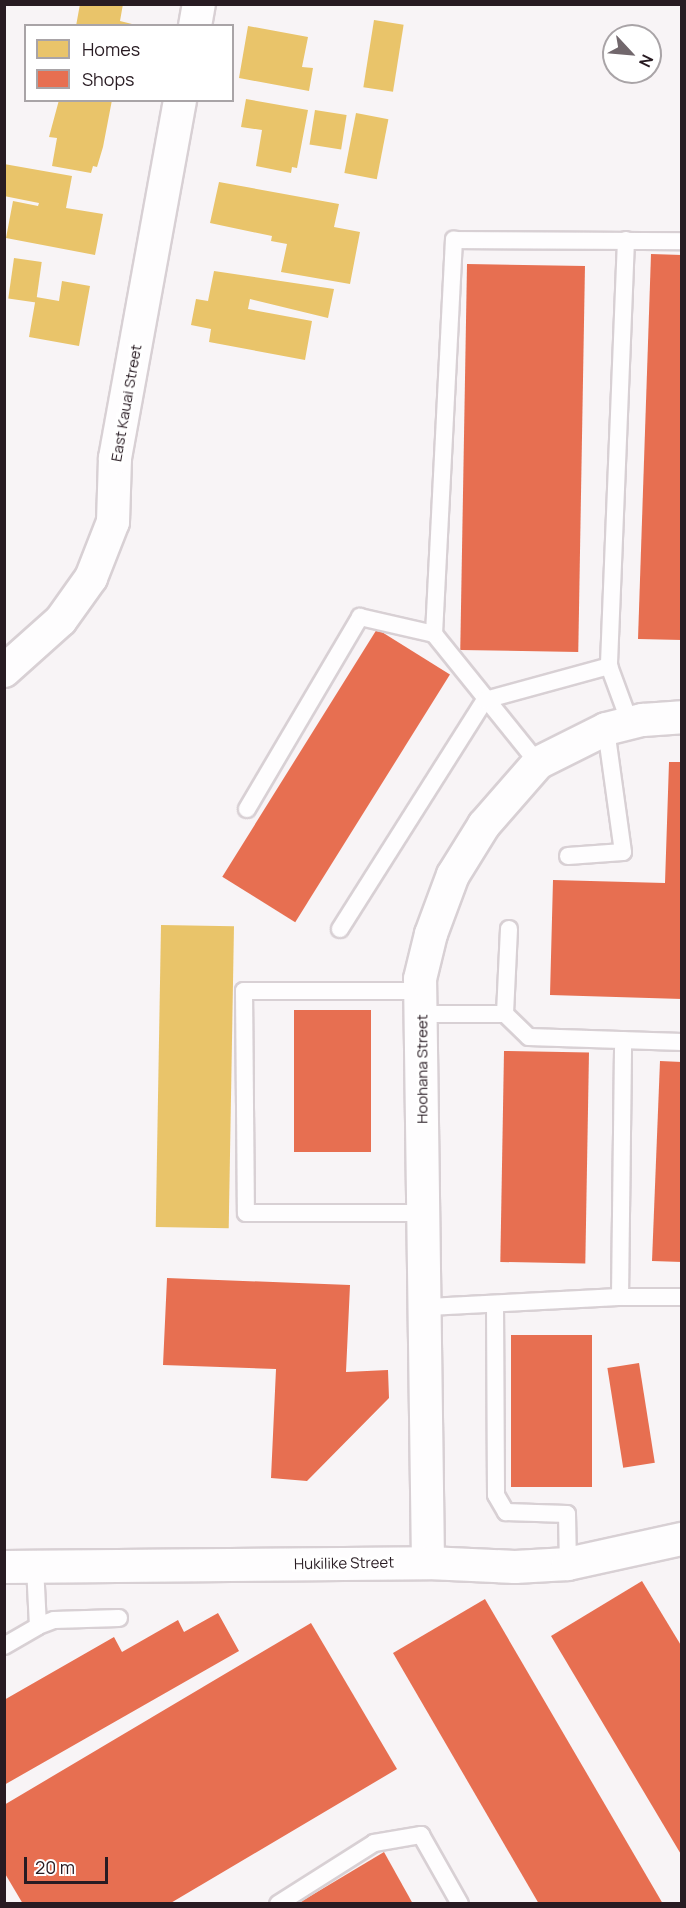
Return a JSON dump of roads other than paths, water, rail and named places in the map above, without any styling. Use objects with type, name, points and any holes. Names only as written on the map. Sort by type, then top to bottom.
[{"type":"street","points":[[195,24],[199,4]]},
{"type":"street","name":"East Kauai Street","points":[[4,671],[61,620],[91,578],[113,522],[115,458],[180,102]]},
{"type":"street","name":"Hoohana Street","points":[[428,1563],[422,1003],[431,934],[453,875],[484,825],[538,764],[618,726],[681,717]]},
{"type":"street","name":"Hukilike Street","points":[[20,1566],[428,1563],[515,1567],[568,1564],[681,1539]]},
{"type":"lane","points":[[434,634],[454,240],[681,241]]},
{"type":"lane","points":[[568,856],[623,852],[618,726],[609,666],[626,240]]},
{"type":"lane","points":[[248,809],[360,616],[434,634],[538,764]]},
{"type":"lane","points":[[340,930],[485,700],[609,666]]},
{"type":"lane","points":[[505,1014],[508,929]]},
{"type":"lane","points":[[424,1213],[246,1213],[244,991],[422,1003],[505,1014],[528,1036],[681,1042]]},
{"type":"lane","points":[[620,1297],[623,1040]]},
{"type":"lane","points":[[427,1307],[620,1297],[681,1297]]},
{"type":"lane","points":[[495,1304],[496,1495],[506,1512],[567,1514],[568,1564]]},
{"type":"lane","points":[[20,1566],[39,1626]]},
{"type":"lane","points":[[4,1646],[54,1620],[119,1618]]},
{"type":"lane","points":[[278,1904],[374,1843],[421,1835],[460,1904]]}]
